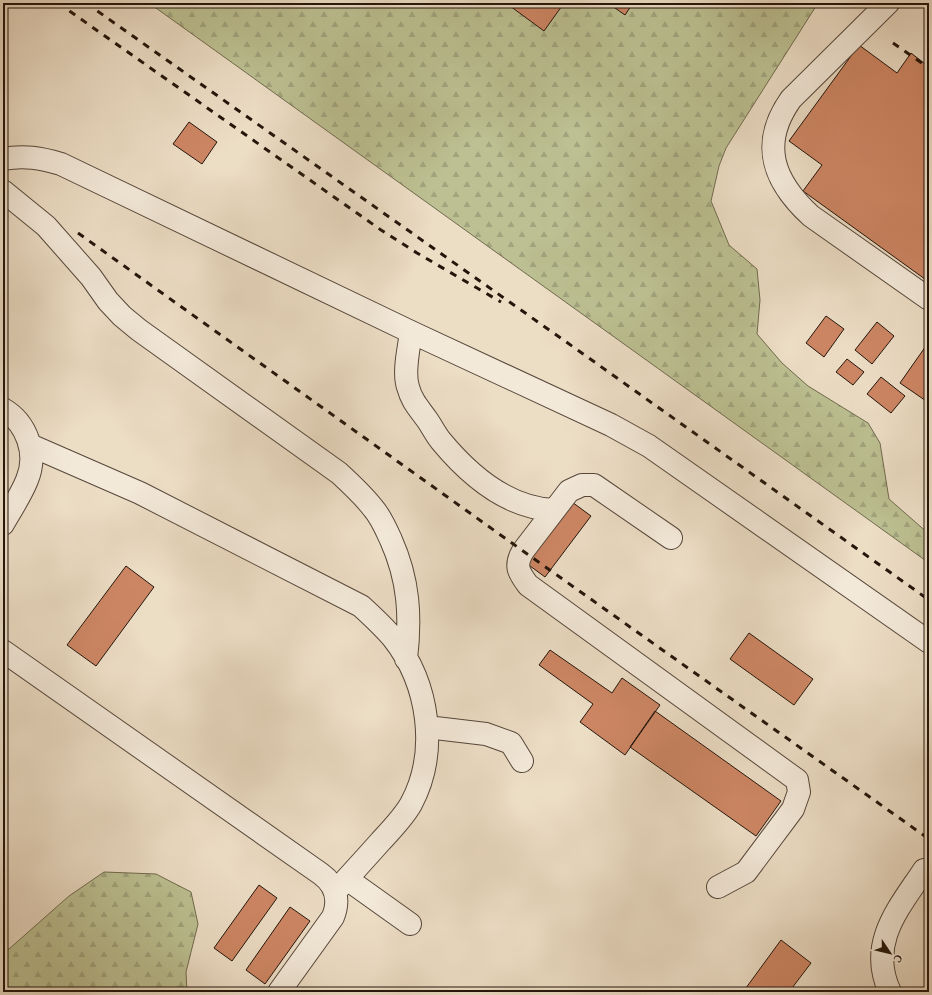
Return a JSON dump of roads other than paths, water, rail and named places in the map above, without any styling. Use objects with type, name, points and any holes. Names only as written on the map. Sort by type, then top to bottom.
[{"type":"lane","points":[[888,3],[791,99],[777,124],[773,152],[775,165],[780,178],[798,204],[811,216],[929,299]]},
{"type":"lane","points":[[3,159],[17,156],[30,156],[61,164],[411,332],[611,425],[649,446],[929,642]]},
{"type":"lane","points":[[3,191],[46,226],[79,262],[108,301],[122,316],[139,330],[339,473],[359,491],[374,509],[386,529],[396,551],[404,579],[409,615],[409,637],[406,659]]},
{"type":"lane","points":[[411,332],[407,360],[408,386],[416,407],[441,440],[468,470],[495,491],[526,505],[542,510],[554,510]]},
{"type":"lane","points":[[3,409],[18,421],[25,432],[30,445],[31,457],[28,480],[3,524]]},
{"type":"lane","points":[[30,445],[140,493],[361,606],[394,640],[406,659],[416,681],[423,704],[427,728],[427,752],[424,770],[418,788],[410,806],[399,821],[341,885],[336,909],[332,917],[279,992]]},
{"type":"lane","points":[[671,538],[594,485],[582,485],[568,491],[523,550],[518,558],[519,572],[528,585],[797,780],[799,792],[793,809],[746,872],[718,887]]},
{"type":"lane","points":[[3,651],[321,874],[332,885],[341,885],[410,924]]},
{"type":"lane","points":[[427,728],[486,734],[510,743],[522,761]]},
{"type":"lane","points":[[890,992],[884,976],[882,962],[886,932],[892,919],[924,870]]},
{"type":"railway","points":[[58,3],[381,230],[417,253],[501,302]]},
{"type":"railway","points":[[86,3],[929,600]]},
{"type":"railway","points":[[893,43],[929,68]]},
{"type":"railway","points":[[78,233],[929,839]]}]
